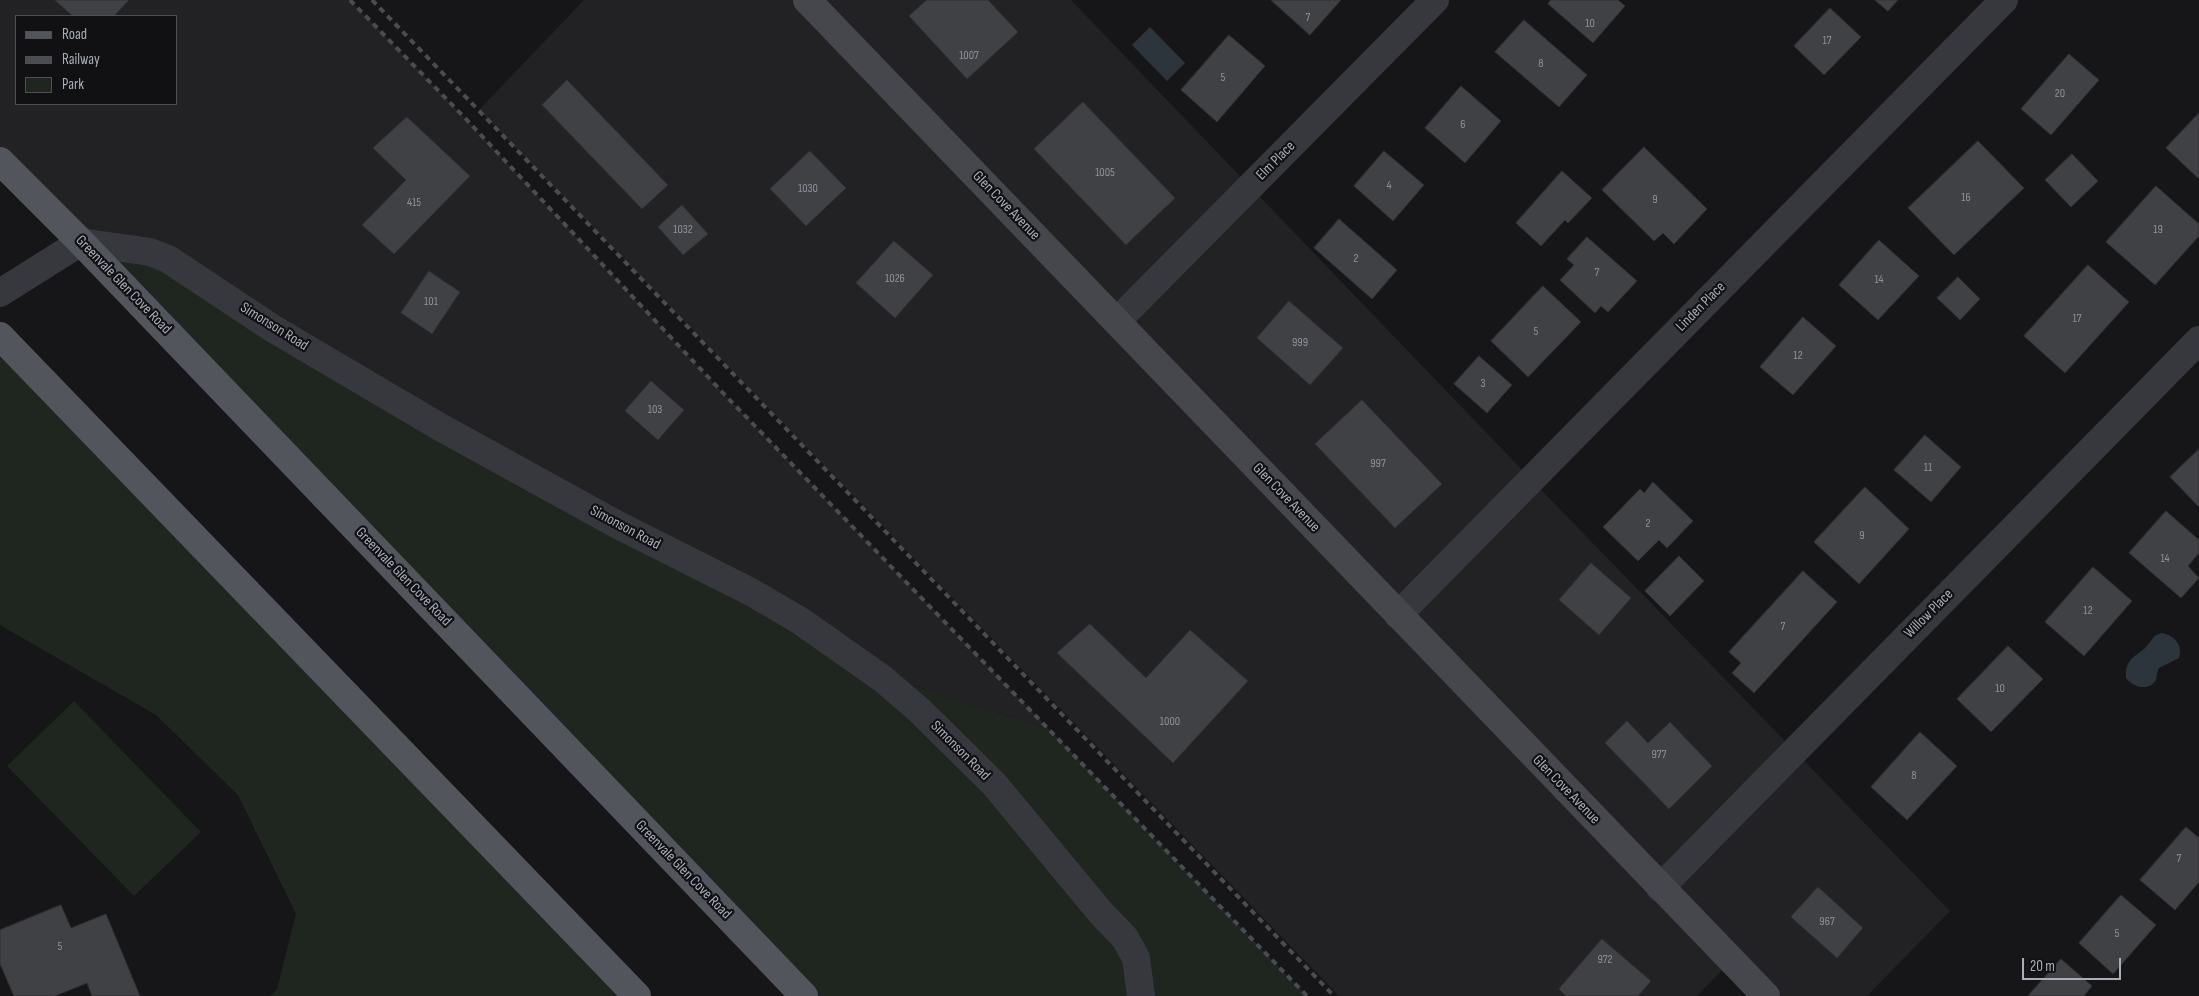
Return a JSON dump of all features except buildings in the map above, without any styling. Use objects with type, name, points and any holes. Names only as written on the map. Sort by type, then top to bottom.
[{"type":"main road","name":"Glen Cove Avenue","points":[[807,0],[1766,996]]},
{"type":"main road","name":"Greenvale Glen Cove Road","points":[[0,161],[81,242],[804,996]]},
{"type":"main road","points":[[0,336],[637,996]]},
{"type":"street","name":"Elm Place","points":[[1117,321],[1435,0]]},
{"type":"street","name":"Linden Place","points":[[1398,615],[2004,0]]},
{"type":"street","points":[[0,293],[81,242]]},
{"type":"street","name":"Simonson Road","points":[[81,242],[150,252],[168,259],[272,328],[440,427],[618,525],[751,592],[799,620],[876,674],[919,710],[994,784],[1101,913],[1125,938],[1136,958],[1140,996]]},
{"type":"street","name":"Willow Place","points":[[1660,888],[2199,340]]},
{"type":"shaded area","points":[[0,0],[350,0],[465,118],[724,394],[1049,729],[875,673],[86,245],[0,160]]},
{"type":"shaded area","points":[[584,0],[1071,0],[1551,500],[1950,911],[1867,996],[1766,996],[1731,961],[1697,996],[1339,996],[479,110]]},
{"type":"shaded area","points":[[1150,27],[1185,63],[1167,81],[1132,45]]},
{"type":"shaded area","points":[[2162,633],[2171,636],[2177,642],[2180,649],[2179,658],[2159,668],[2153,684],[2145,687],[2136,686],[2126,678],[2128,663],[2154,637]]},
{"type":"green space","points":[[86,245],[150,252],[875,673],[1049,729],[1307,996],[804,996]]},
{"type":"green space","points":[[0,336],[637,996],[270,996],[277,989],[296,914],[238,795],[156,715],[0,625]]},
{"type":"green space","points":[[74,701],[201,832],[134,896],[7,766]]},
{"type":"railway","points":[[350,0],[465,118],[724,394],[1307,996]]},
{"type":"railway","points":[[372,0],[1334,996]]}]
